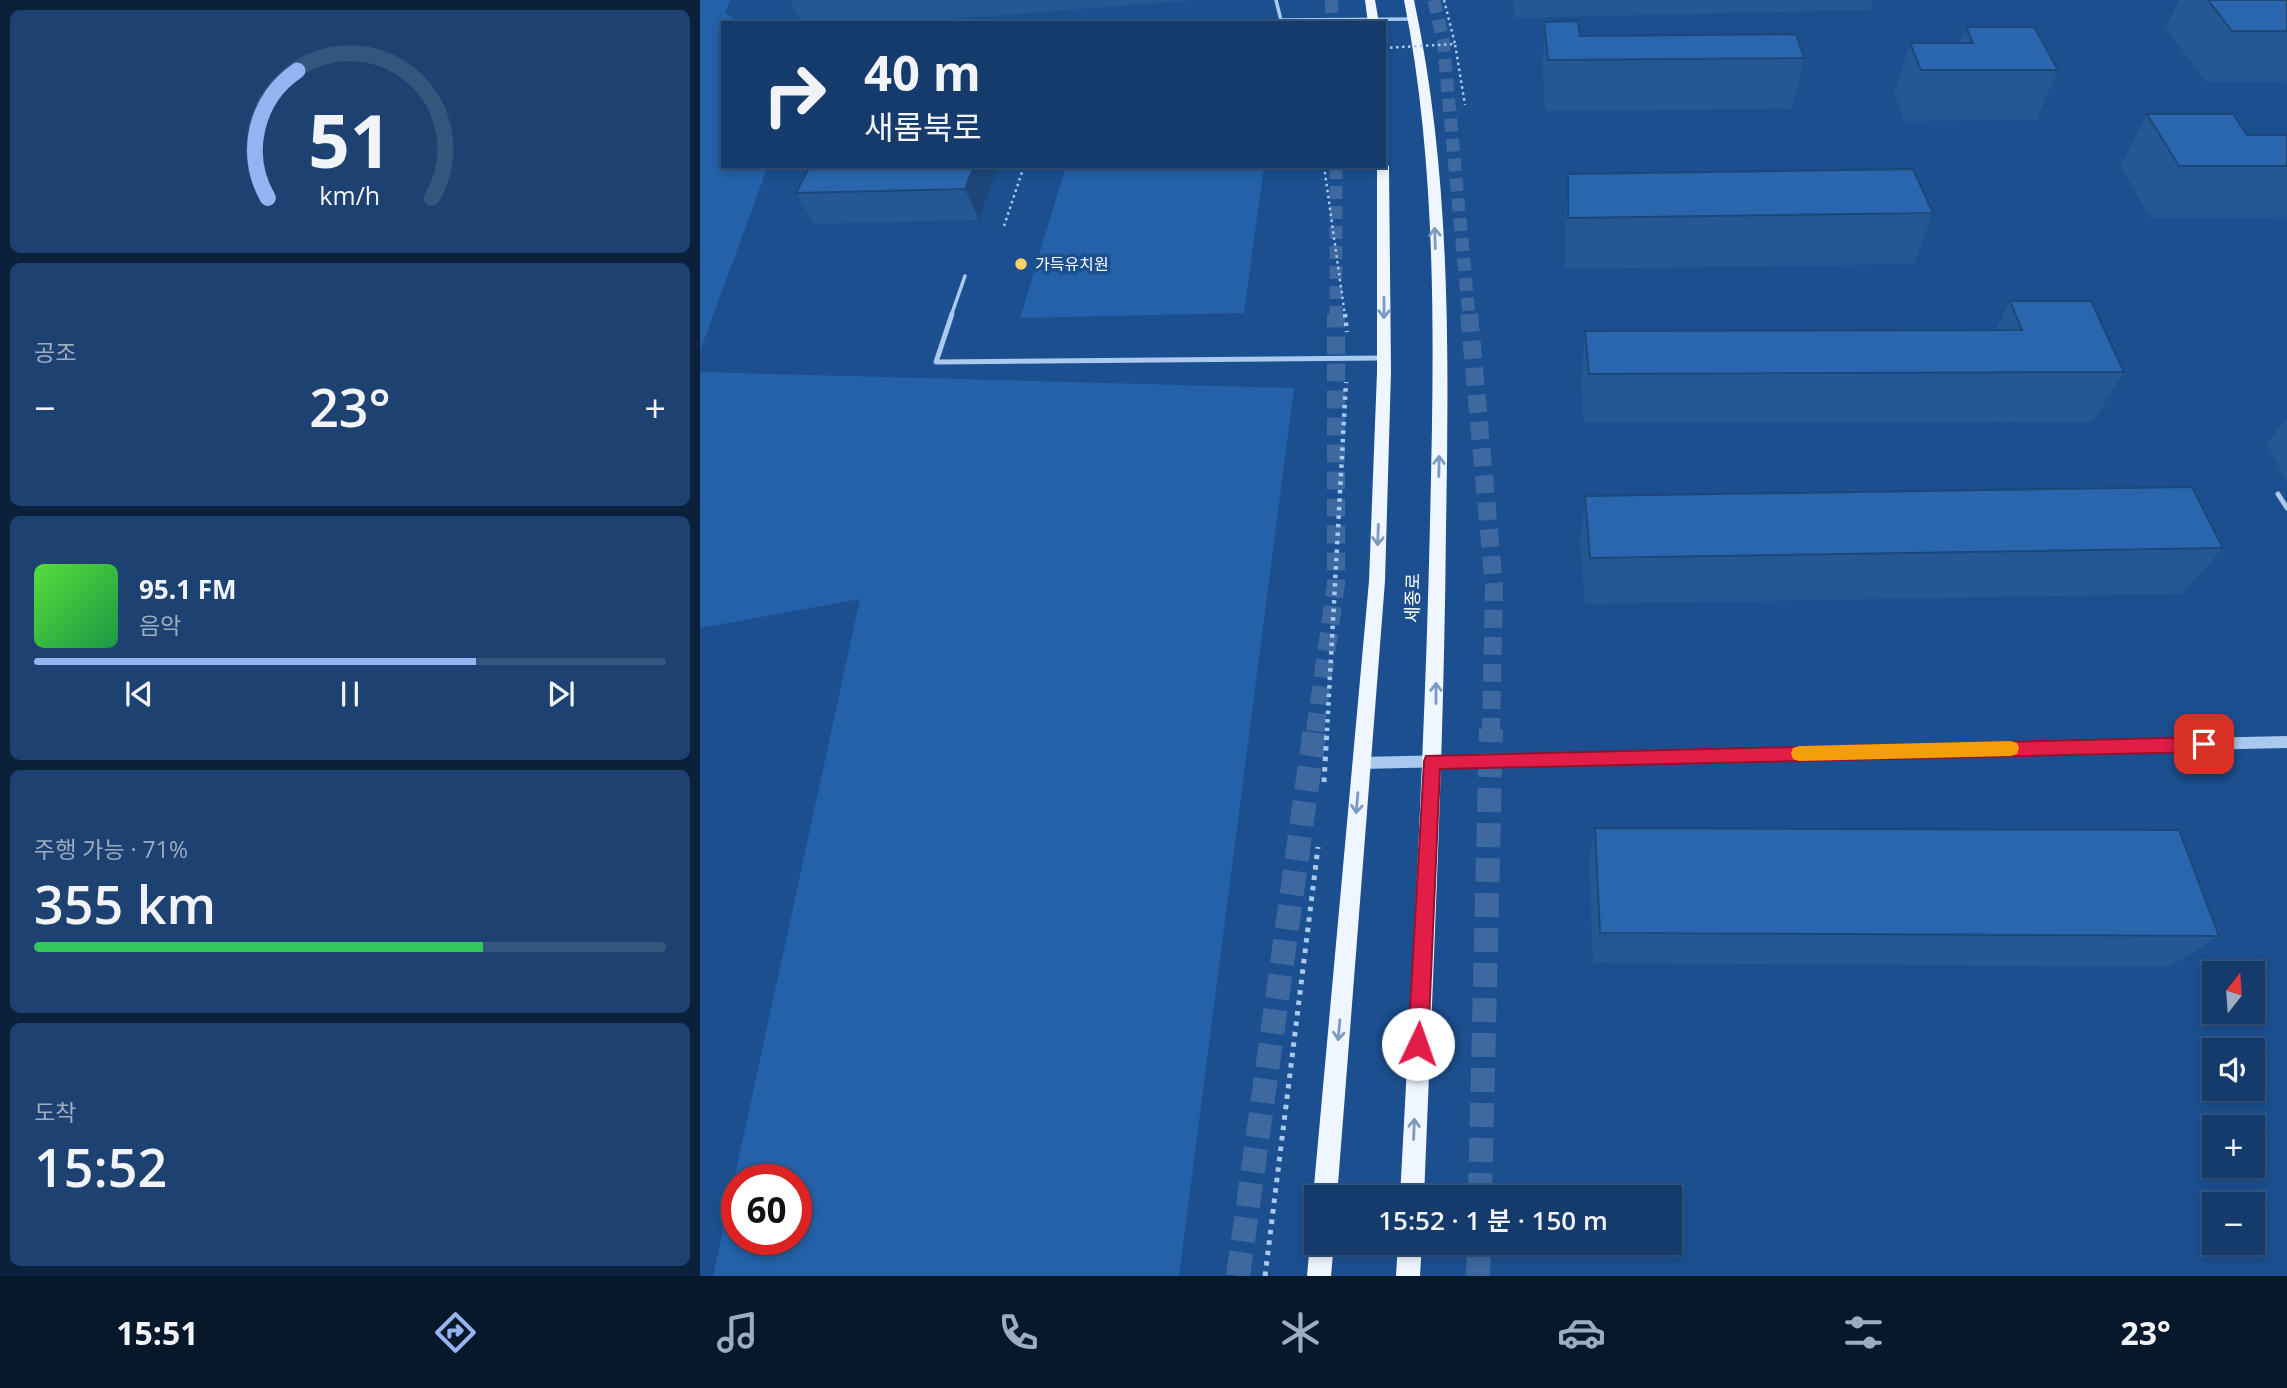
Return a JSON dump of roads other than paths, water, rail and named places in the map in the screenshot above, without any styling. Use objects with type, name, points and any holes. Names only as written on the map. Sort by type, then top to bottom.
[{"type":"main road","points":[[1370,0],[1374,21]]},
{"type":"main road","name":"세종로","points":[[1409,0],[1414,19],[1433,169],[1441,376],[1436,711],[1413,1185]]},
{"type":"main road","name":"세종로","points":[[1326,1185],[1377,581],[1384,358],[1383,168]]},
{"type":"main road","points":[[1319,1276],[1321,1255]]},
{"type":"main road","points":[[1408,1276],[1409,1255]]},
{"type":"street","points":[[1361,763],[2287,743]]},
{"type":"lane","points":[[1276,0],[1281,20],[1414,19]]},
{"type":"lane","points":[[965,276],[936,362],[1384,358]]},
{"type":"lane","points":[[2278,494],[2287,508]]},
{"type":"tunnel","points":[[1331,0],[1333,21]]},
{"type":"tunnel","points":[[1434,0],[1443,40],[1469,316]]},
{"type":"tunnel","points":[[1315,731],[1336,584],[1336,168]]},
{"type":"tunnel","points":[[1469,314],[1494,586],[1491,731]]},
{"type":"tunnel","points":[[1238,1276],[1315,729]]},
{"type":"tunnel","points":[[1480,1185],[1491,729]]},
{"type":"tunnel","points":[[1478,1276],[1479,1255]]},
{"type":"place","name":"가득유치원","points":[[1021,264]]}]
